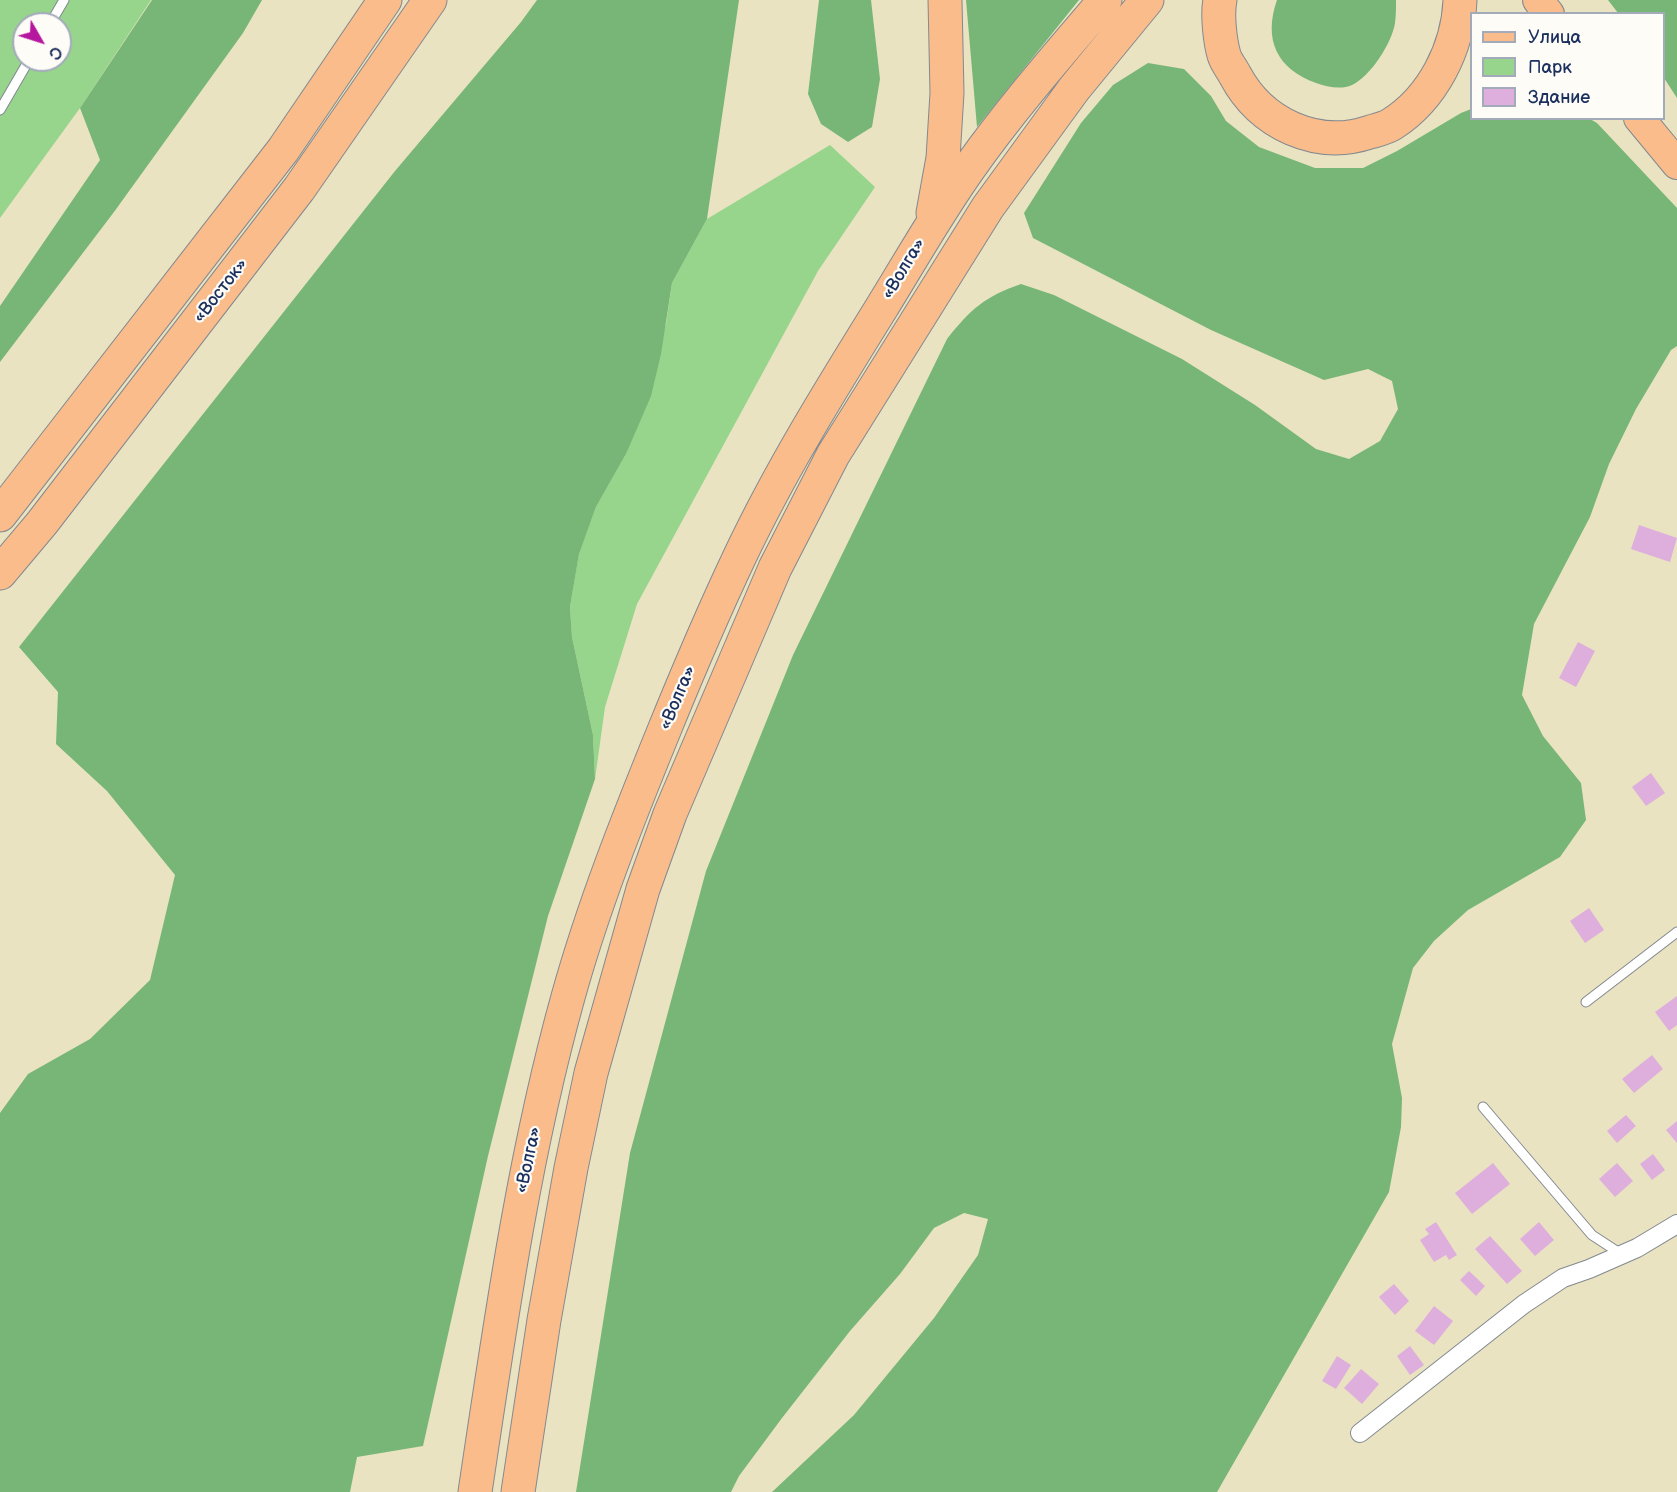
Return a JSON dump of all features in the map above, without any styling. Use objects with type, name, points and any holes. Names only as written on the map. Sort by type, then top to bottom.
[{"type":"highway","name":"«Восток»","points":[[0,515],[283,150],[385,0]]},
{"type":"highway","name":"«Восток»","points":[[0,573],[49,514],[299,189],[430,0]]},
{"type":"highway","points":[[931,224],[943,158],[947,93],[945,0]]},
{"type":"highway","name":"«Волга»","points":[[475,1492],[506,1286],[532,1145],[568,996],[598,900],[646,775],[740,557],[783,472],[824,401],[931,224],[973,163],[1045,71],[1105,0]]},
{"type":"highway","name":"«Волга»","points":[[518,1492],[544,1320],[571,1168],[591,1073],[643,889],[670,814],[722,690],[775,568],[833,455],[988,207],[1074,89],[1147,0]]},
{"type":"highway","points":[[1220,0],[1218,10],[1224,55],[1244,91],[1276,121],[1296,132],[1324,138],[1359,136],[1391,125],[1423,99],[1448,54],[1459,20],[1460,0]]},
{"type":"main road","points":[[1538,0],[1547,12]]},
{"type":"main road","points":[[1641,120],[1677,164]]},
{"type":"street","points":[[1360,1433],[1524,1305],[1563,1278],[1590,1269],[1637,1248],[1677,1224]]},
{"type":"lane","points":[[0,110],[22,72]]},
{"type":"lane","points":[[1586,1002],[1677,932]]},
{"type":"lane","points":[[1483,1107],[1592,1235],[1618,1251],[1637,1248]]},
{"type":"green space","points":[[0,0],[151,0],[80,108],[0,218]]},
{"type":"green space","points":[[152,0],[262,0],[243,33],[114,212],[0,362],[0,306],[100,160],[80,108]]},
{"type":"green space","points":[[537,0],[739,0],[707,219],[672,283],[661,354],[651,396],[626,454],[596,507],[579,554],[570,607],[572,637],[593,735],[595,779],[548,916],[488,1156],[423,1446],[357,1457],[350,1492],[0,1492],[0,1113],[28,1074],[90,1039],[150,980],[175,875],[107,791],[56,744],[58,692],[19,647],[395,171]]},
{"type":"green space","points":[[819,0],[871,0],[880,79],[872,127],[848,142],[821,124],[808,94]]},
{"type":"green space","points":[[966,0],[1079,0],[977,127]]},
{"type":"green space","points":[[1277,0],[1396,0],[1395,23],[1385,49],[1366,75],[1348,87],[1329,87],[1291,70],[1277,51],[1272,28]]},
{"type":"green space","points":[[1608,0],[1677,0],[1677,98],[1665,80],[1665,12],[1617,12]]},
{"type":"green space","points":[[1148,63],[1184,69],[1211,96],[1226,121],[1259,147],[1315,168],[1363,168],[1470,109],[1470,120],[1592,120],[1677,208],[1677,346],[1671,350],[1636,409],[1609,464],[1590,517],[1534,624],[1522,695],[1543,736],[1581,783],[1586,820],[1560,857],[1468,910],[1434,941],[1413,968],[1392,1044],[1402,1098],[1401,1127],[1389,1192],[1217,1492],[772,1492],[854,1415],[934,1318],[978,1255],[988,1219],[964,1213],[934,1228],[900,1274],[850,1331],[782,1418],[739,1476],[731,1492],[576,1492],[630,1153],[706,871],[793,655],[947,339],[979,305],[1021,284],[1054,295],[1182,359],[1255,405],[1316,449],[1349,459],[1380,441],[1398,409],[1392,381],[1368,369],[1324,380],[1211,330],[1033,238],[1024,213],[1081,123],[1113,85]]},
{"type":"green space","points":[[830,145],[875,187],[818,271],[637,604],[605,707],[595,779],[593,735],[572,637],[570,607],[579,553],[596,507],[626,454],[666,324],[672,283],[707,219]]},
{"type":"building","points":[[1639,525],[1677,538],[1670,562],[1631,549]]},
{"type":"building","points":[[1578,642],[1595,651],[1576,687],[1559,678]]},
{"type":"building","points":[[1651,773],[1665,793],[1646,806],[1632,787]]},
{"type":"building","points":[[1589,908],[1604,930],[1585,943],[1570,921]]},
{"type":"building","points":[[1677,996],[1677,1025],[1669,1031],[1655,1012]]},
{"type":"building","points":[[1652,1055],[1663,1069],[1634,1093],[1622,1079]]},
{"type":"building","points":[[1626,1115],[1636,1126],[1617,1143],[1607,1131]]},
{"type":"building","points":[[1677,1121],[1677,1143],[1666,1130]]},
{"type":"building","points":[[1653,1154],[1665,1170],[1652,1180],[1640,1164]]},
{"type":"building","points":[[1493,1163],[1510,1184],[1472,1214],[1455,1193]]},
{"type":"building","points":[[1617,1163],[1633,1181],[1615,1197],[1599,1179]]},
{"type":"building","points":[[1436,1222],[1457,1255],[1449,1260],[1446,1255],[1434,1262],[1420,1240],[1429,1234],[1425,1229]]},
{"type":"building","points":[[1539,1222],[1554,1240],[1535,1256],[1520,1239]]},
{"type":"building","points":[[1490,1236],[1522,1271],[1507,1284],[1475,1249]]},
{"type":"building","points":[[1469,1271],[1485,1286],[1476,1296],[1460,1280]]},
{"type":"building","points":[[1394,1284],[1409,1301],[1395,1315],[1379,1297]]},
{"type":"building","points":[[1434,1306],[1453,1321],[1434,1345],[1415,1331]]},
{"type":"building","points":[[1410,1346],[1424,1365],[1410,1375],[1397,1356]]},
{"type":"building","points":[[1337,1356],[1351,1365],[1336,1389],[1322,1381]]},
{"type":"building","points":[[1361,1369],[1379,1384],[1362,1404],[1344,1388]]}]
